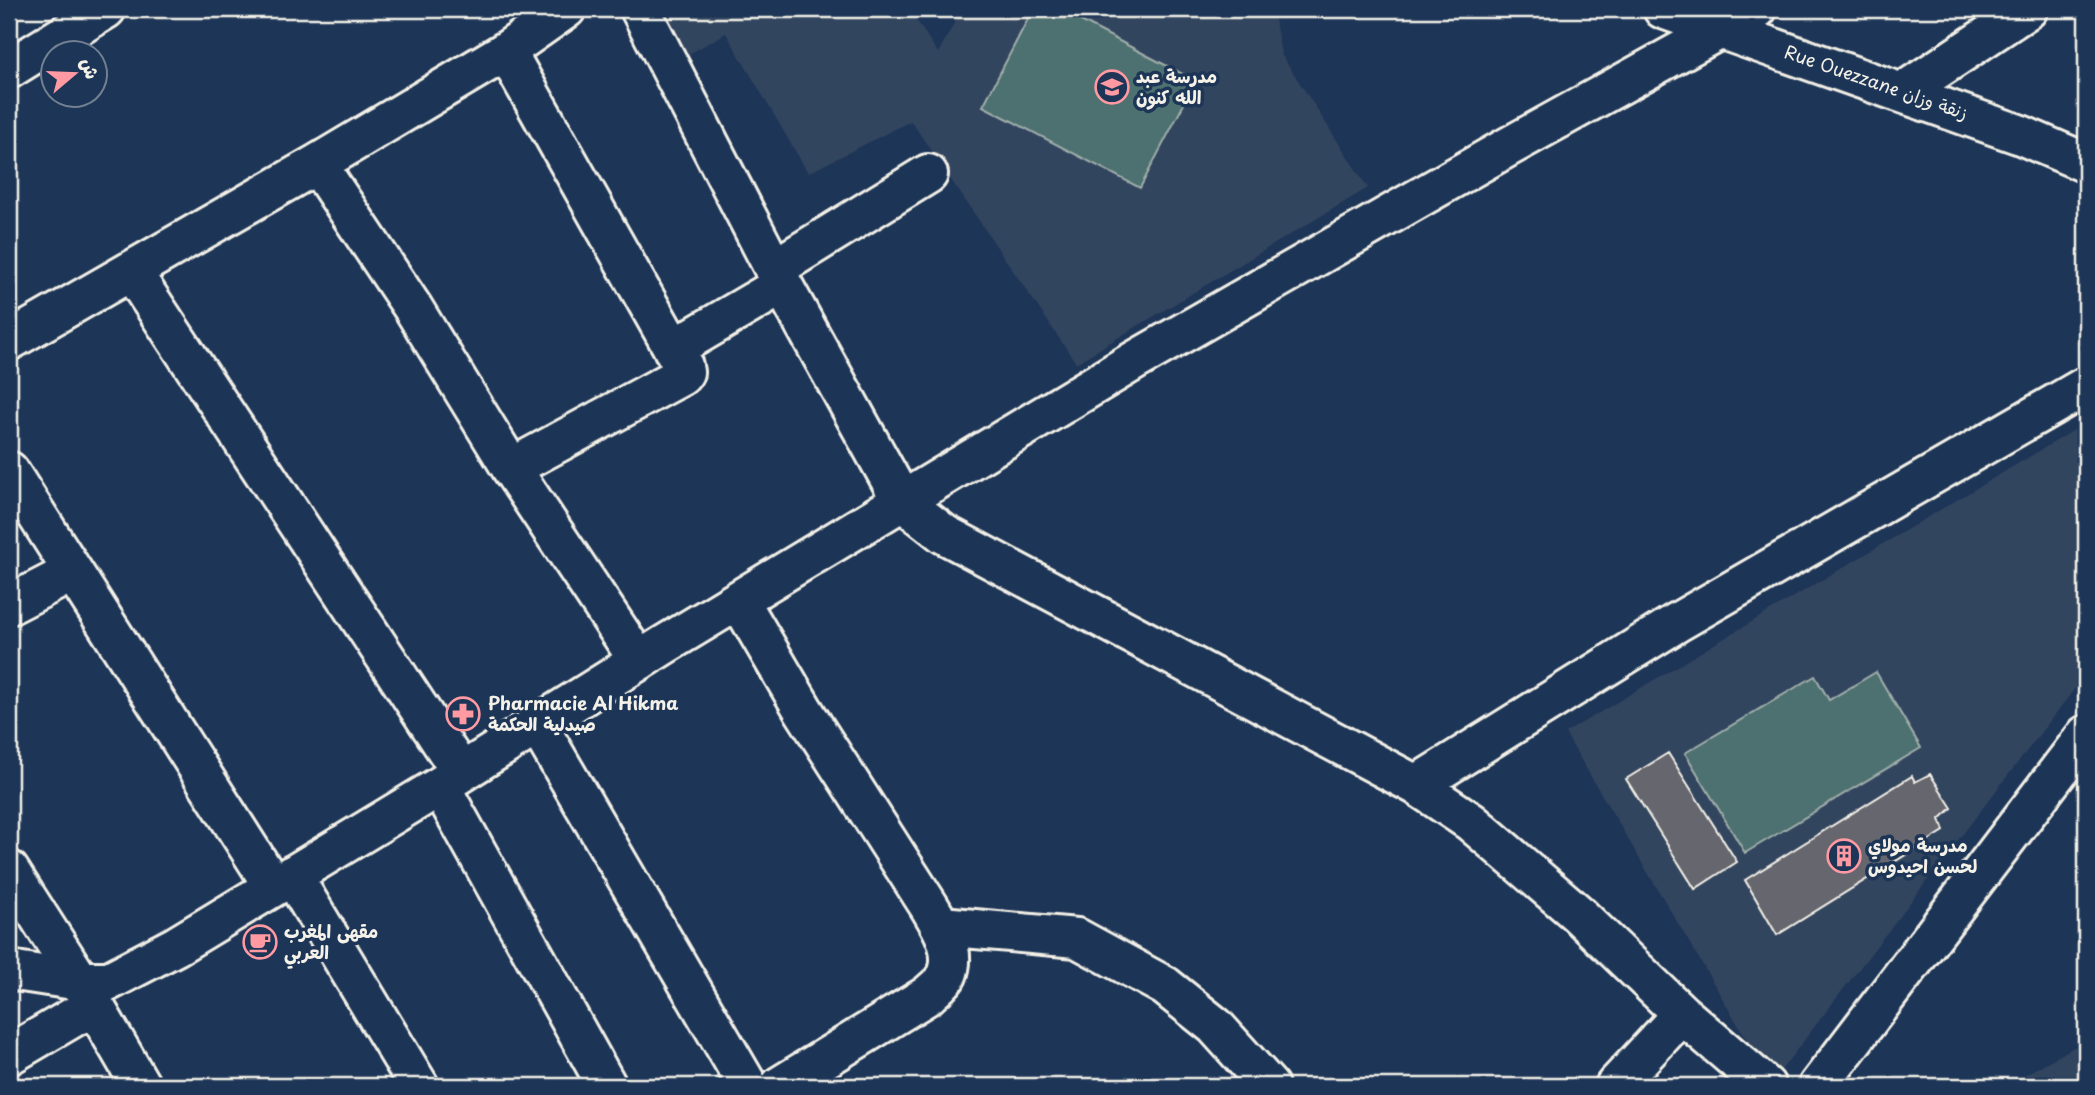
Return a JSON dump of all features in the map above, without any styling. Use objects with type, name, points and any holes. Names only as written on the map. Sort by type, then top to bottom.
[{"type":"street","points":[[9,69],[106,9]]},
{"type":"street","points":[[9,341],[317,164],[506,51],[566,9]]},
{"type":"street","points":[[640,9],[778,277],[902,501],[944,534],[1416,785],[1471,822],[1577,913],[1682,1014],[1766,1086]]},
{"type":"street","name":"Rue Ouezzane زنقة وزان","points":[[1663,9],[1903,92],[2021,135],[2086,163]]},
{"type":"street","points":[[9,1055],[87,993],[176,946],[1134,361],[1507,147],[1758,9]]},
{"type":"street","points":[[1903,92],[2028,9]]},
{"type":"street","points":[[506,51],[684,372],[511,468]]},
{"type":"street","points":[[317,164],[413,307],[511,468],[639,661]]},
{"type":"street","points":[[673,349],[928,174]]},
{"type":"street","points":[[132,272],[451,779],[607,1086]]},
{"type":"street","points":[[1416,785],[1676,623],[2086,386]]},
{"type":"street","points":[[9,471],[71,573],[419,1086]]},
{"type":"street","points":[[9,605],[71,573]]},
{"type":"street","points":[[739,600],[804,711],[941,926],[950,949],[946,977],[928,995],[780,1086]]},
{"type":"street","points":[[537,724],[748,1086]]},
{"type":"street","points":[[1818,1086],[2086,735]]},
{"type":"street","points":[[9,870],[87,993],[141,1086]]},
{"type":"street","points":[[941,926],[1077,938],[1165,986],[1215,1026],[1269,1086]]},
{"type":"street","points":[[9,970],[87,993]]},
{"type":"street","points":[[1615,1086],[1682,1014]]},
{"type":"shaded area","points":[[658,9],[909,9],[938,53],[962,9],[1273,9],[1281,54],[1368,188],[1076,363],[911,121],[808,173],[726,33],[682,58]]},
{"type":"shaded area","points":[[2086,423],[2086,674],[1772,1082],[1565,733]]},
{"type":"shaded area","points":[[2086,1040],[2086,1086],[2005,1086]]},
{"type":"green space","points":[[1033,9],[1058,9],[1196,81],[1140,188],[983,106]]},
{"type":"green space","points":[[1876,672],[1921,748],[1745,853],[1685,753],[1815,676],[1829,700]]},
{"type":"building","points":[[1668,753],[1737,862],[1695,889],[1626,779]]},
{"type":"building","name":"مدرسة مولاي لحسن احيدوس","points":[[1930,774],[1952,808],[1940,819],[1944,831],[1777,935],[1745,880],[1912,776],[1915,782]]},
{"type":"place","name":"مدرسة عبد الله كنون","points":[[1112,87]]},
{"type":"place","name":"Pharmacie Al Hikma صيدلية الحكمة","points":[[463,714]]},
{"type":"place","name":"مدرسة مولاي لحسن احيدوس","points":[[1844,856]]},
{"type":"place","name":"مقهى المغرب العربي","points":[[260,942]]}]
